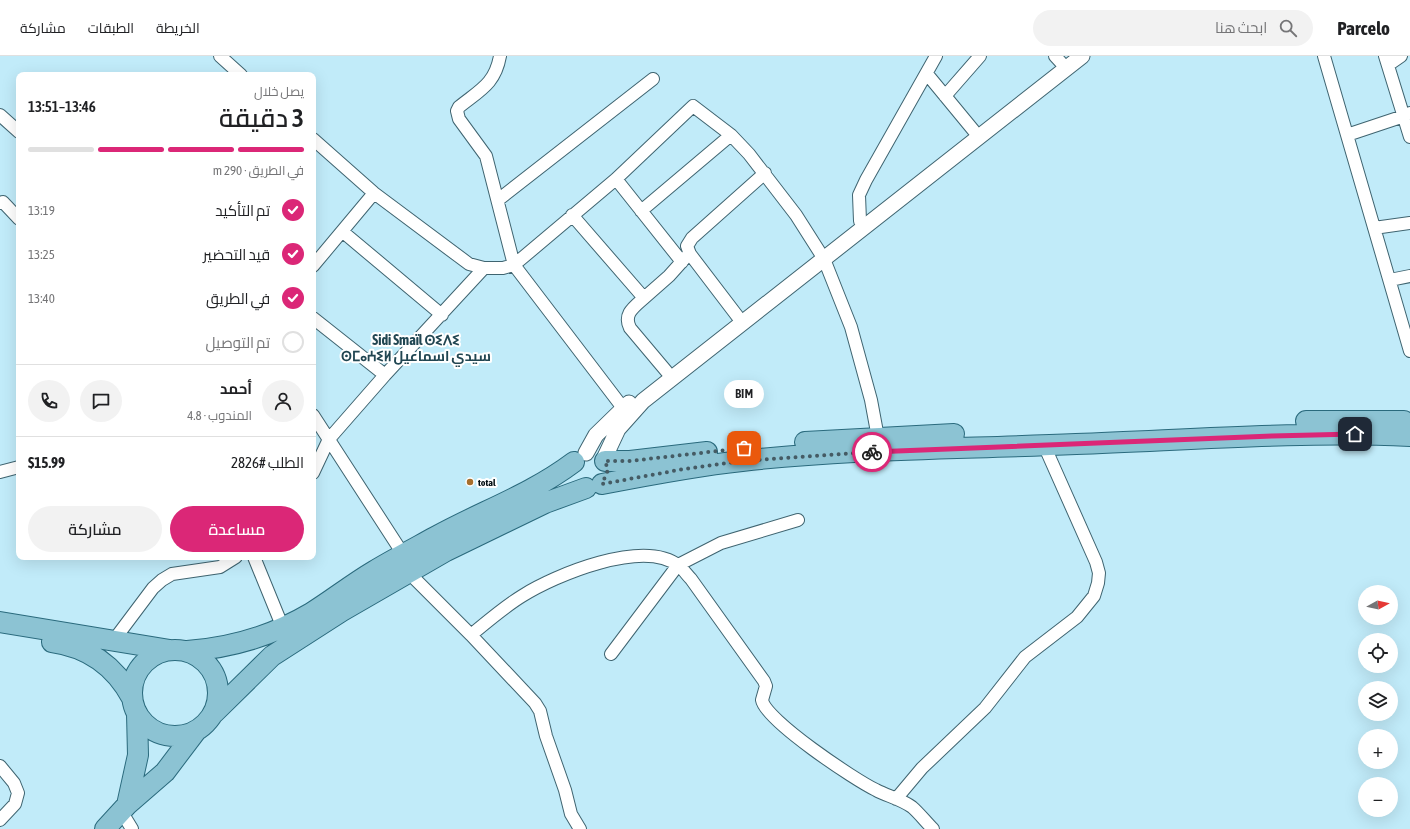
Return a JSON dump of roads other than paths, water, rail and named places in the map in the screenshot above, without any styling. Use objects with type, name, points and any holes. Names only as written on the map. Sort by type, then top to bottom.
[{"type":"main road","points":[[115,820],[138,755],[134,681],[141,666],[154,655],[179,650],[236,644],[283,628],[312,612],[343,591],[545,503],[594,486],[684,469],[879,444],[1071,432],[1339,420],[1410,422]]},
{"type":"main road","points":[[594,486],[577,482],[574,478],[572,467],[592,459],[630,461],[752,447],[879,444],[1044,445],[1308,435],[1410,436]]},
{"type":"main road","points":[[592,459],[608,470],[594,486]]},
{"type":"main road","points":[[115,820],[165,772],[196,731],[209,720],[261,665],[283,647],[406,563],[441,534],[592,459]]},
{"type":"main road","points":[[0,622],[179,650],[205,662],[216,680],[218,697],[214,713]]},
{"type":"main road","points":[[0,635],[66,645],[87,652],[113,671],[148,727],[163,735],[180,736],[196,731]]},
{"type":"street","points":[[220,56],[238,72]]},
{"type":"street","points":[[500,56],[496,73],[490,82],[459,107],[457,111],[459,119],[486,156],[514,265],[623,408]]},
{"type":"street","points":[[860,220],[859,195],[936,56]]},
{"type":"street","points":[[945,96],[980,56]]},
{"type":"street","points":[[592,459],[596,436],[623,408],[738,317],[822,256],[860,220],[1063,61],[1082,56]]},
{"type":"street","points":[[1324,56],[1409,343]]},
{"type":"street","points":[[1401,56],[1386,60],[1407,114],[1410,137]]},
{"type":"street","points":[[592,459],[638,406],[1063,61]]},
{"type":"street","points":[[927,74],[974,131]]},
{"type":"street","points":[[498,200],[654,79]]},
{"type":"street","points":[[316,142],[374,193],[469,264],[484,268],[503,268],[514,265],[616,178],[693,106],[732,136],[765,173],[796,215],[822,256],[851,327],[871,400],[879,444]]},
{"type":"street","points":[[1347,135],[1407,114]]},
{"type":"street","points":[[0,115],[16,129]]},
{"type":"street","points":[[642,211],[732,136]]},
{"type":"street","points":[[668,372],[627,323],[629,312],[669,276],[686,258],[688,246],[692,238],[765,173]]},
{"type":"street","points":[[616,178],[642,211],[738,317]]},
{"type":"street","points":[[316,263],[374,193]]},
{"type":"street","points":[[0,204],[4,202],[16,216]]},
{"type":"street","points":[[572,215],[644,298]]},
{"type":"street","points":[[1374,228],[1410,223]]},
{"type":"street","points":[[343,232],[442,315]]},
{"type":"street","points":[[316,467],[329,439],[385,375],[484,268]]},
{"type":"street","points":[[1390,280],[1410,276]]},
{"type":"street","points":[[316,320],[385,375]]},
{"type":"street","points":[[316,420],[406,563],[535,703],[540,711],[546,736],[565,790],[571,814],[580,829]]},
{"type":"street","points":[[896,799],[922,768],[985,708],[1025,657],[1077,617],[1094,596],[1099,573],[1096,562],[1044,445]]},
{"type":"street","points":[[0,472],[16,468]]},
{"type":"street","points":[[611,654],[678,565],[721,543],[798,520]]},
{"type":"street","points":[[471,635],[523,595],[561,575],[628,556],[644,555],[666,559],[678,565],[692,579],[764,681],[766,686],[762,700],[766,710],[804,743],[829,761],[875,790],[912,807],[933,829]]},
{"type":"street","points":[[114,640],[153,588],[162,580],[172,574],[220,567],[231,560]]},
{"type":"street","points":[[256,560],[283,628]]},
{"type":"street","points":[[0,766],[14,783],[18,793],[15,804],[0,820]]},
{"type":"street","points":[[115,820],[132,829]]},
{"type":"place","name":"BIM","points":[[744,448]]},
{"type":"place","name":"total","points":[[470,482]]},
{"type":"district","name":"Sidi Smaïl ⵙⵉⴷⵉ ⵙⵎⴰⵄⵉⵍ سيدي اسماعيل","points":[[416,348]]}]
